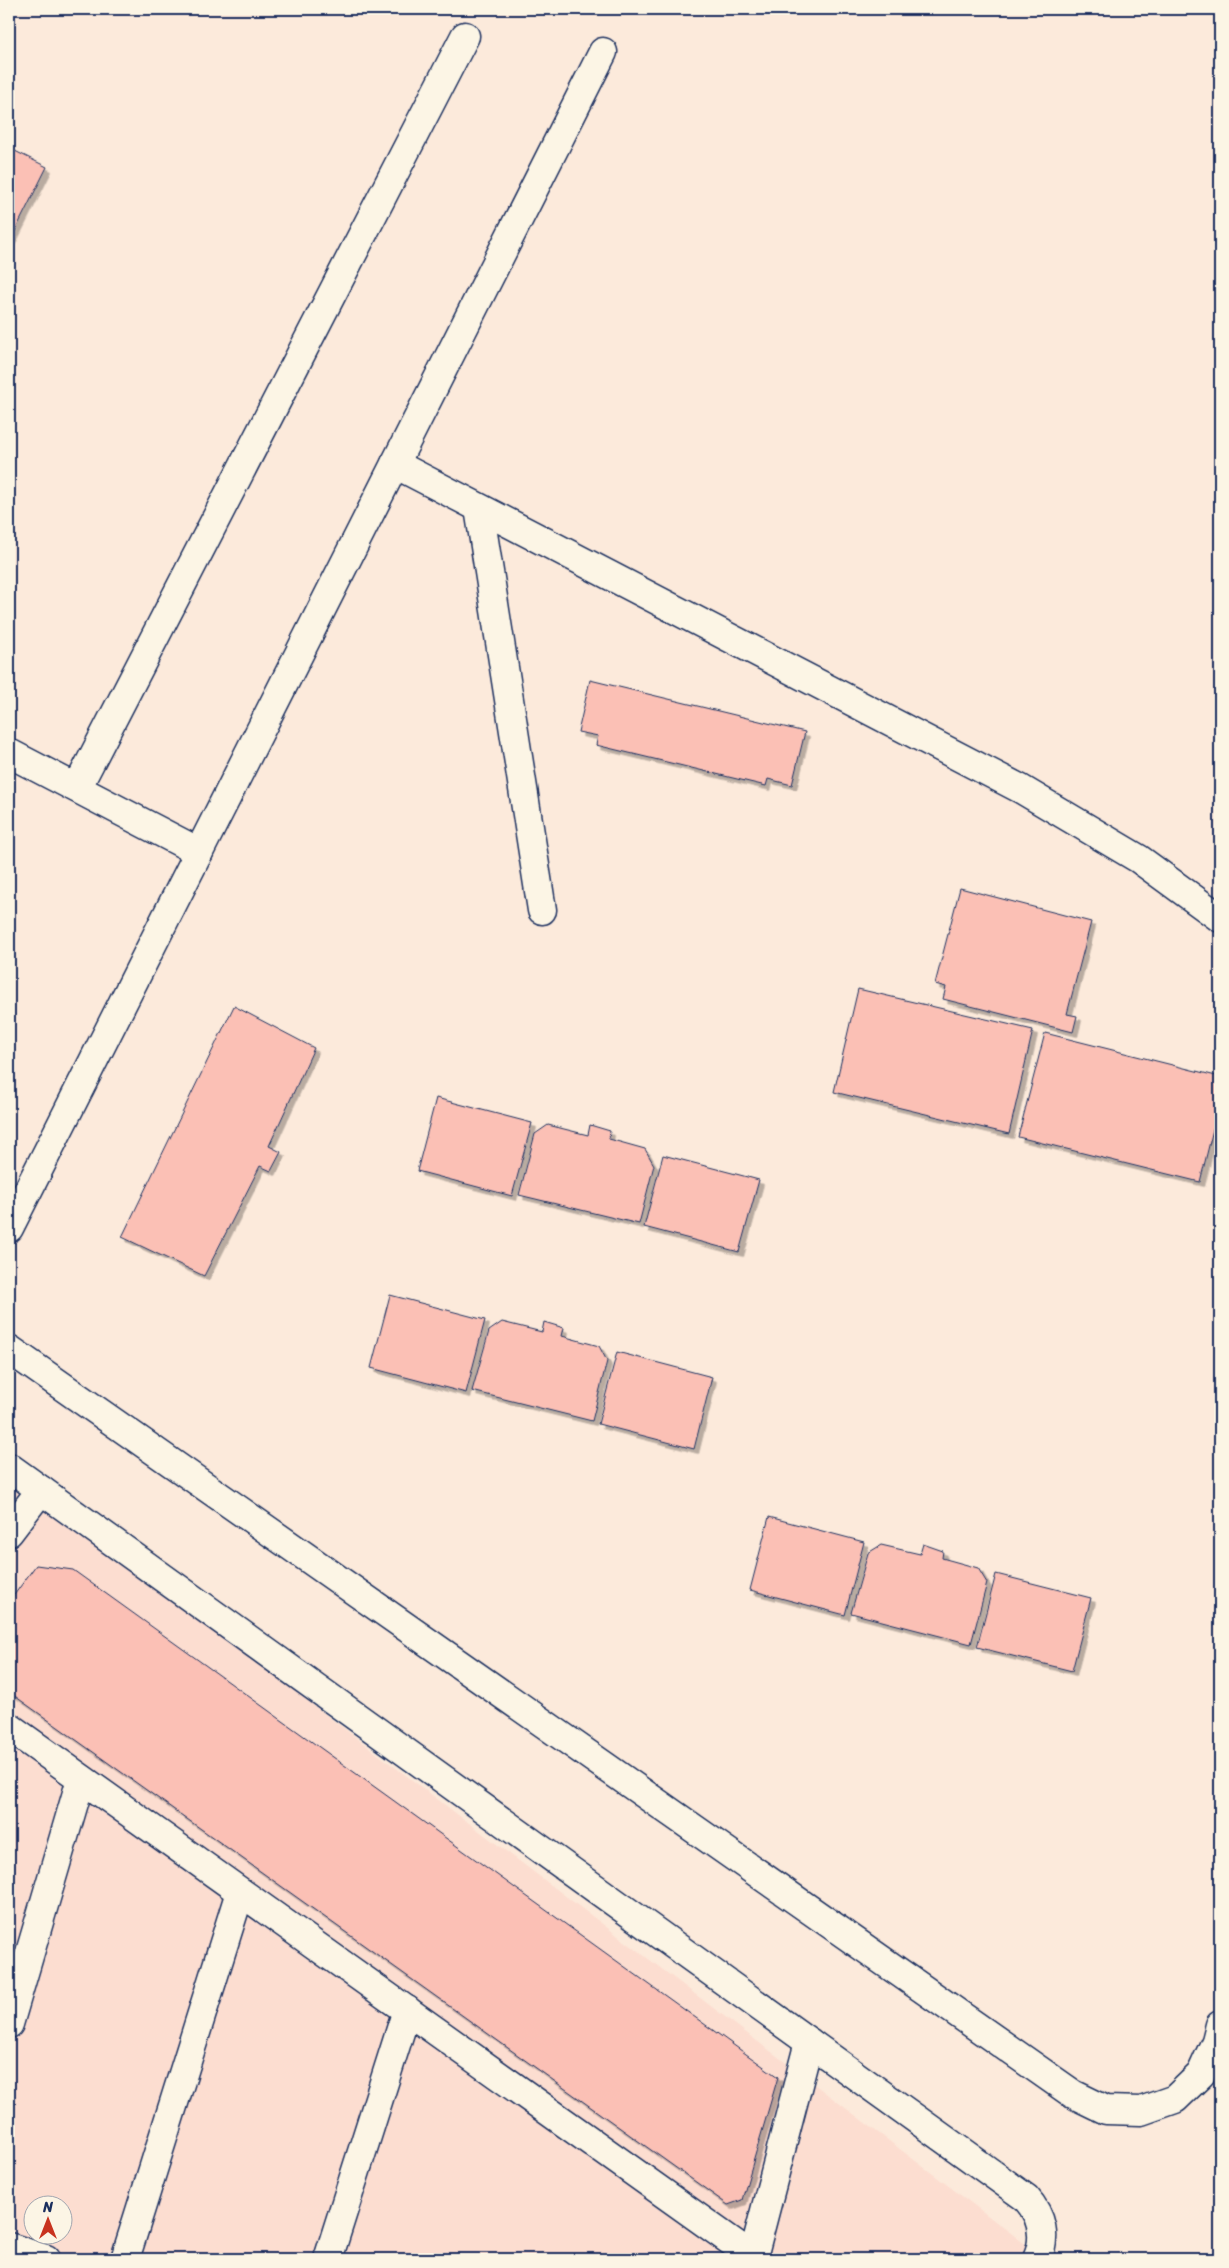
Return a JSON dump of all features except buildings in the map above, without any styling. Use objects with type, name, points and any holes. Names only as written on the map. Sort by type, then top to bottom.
[{"type":"lane","points":[[77,788],[465,36]]},
{"type":"lane","points":[[9,1228],[603,52]]},
{"type":"lane","points":[[395,464],[1021,789],[1139,860],[1220,918]]},
{"type":"lane","points":[[479,508],[542,910]]},
{"type":"lane","points":[[9,753],[199,852]]},
{"type":"lane","points":[[9,1349],[1073,2094],[1106,2110],[1141,2111],[1175,2099],[1201,2074],[1216,2042],[1220,2025]]},
{"type":"lane","points":[[9,1467],[1026,2198],[1037,2214],[1042,2232],[1042,2245],[1037,2259]]},
{"type":"lane","points":[[9,1532],[41,1490]]},
{"type":"lane","points":[[9,1727],[754,2258],[809,2042]]},
{"type":"lane","points":[[9,2024],[81,1779]]},
{"type":"lane","points":[[125,2259],[240,1892]]},
{"type":"lane","points":[[328,2259],[407,2010]]},
{"type":"lane","points":[[9,2247],[46,2259]]},
{"type":"shaded area","points":[[9,1475],[1045,2259],[9,2259]]}]
